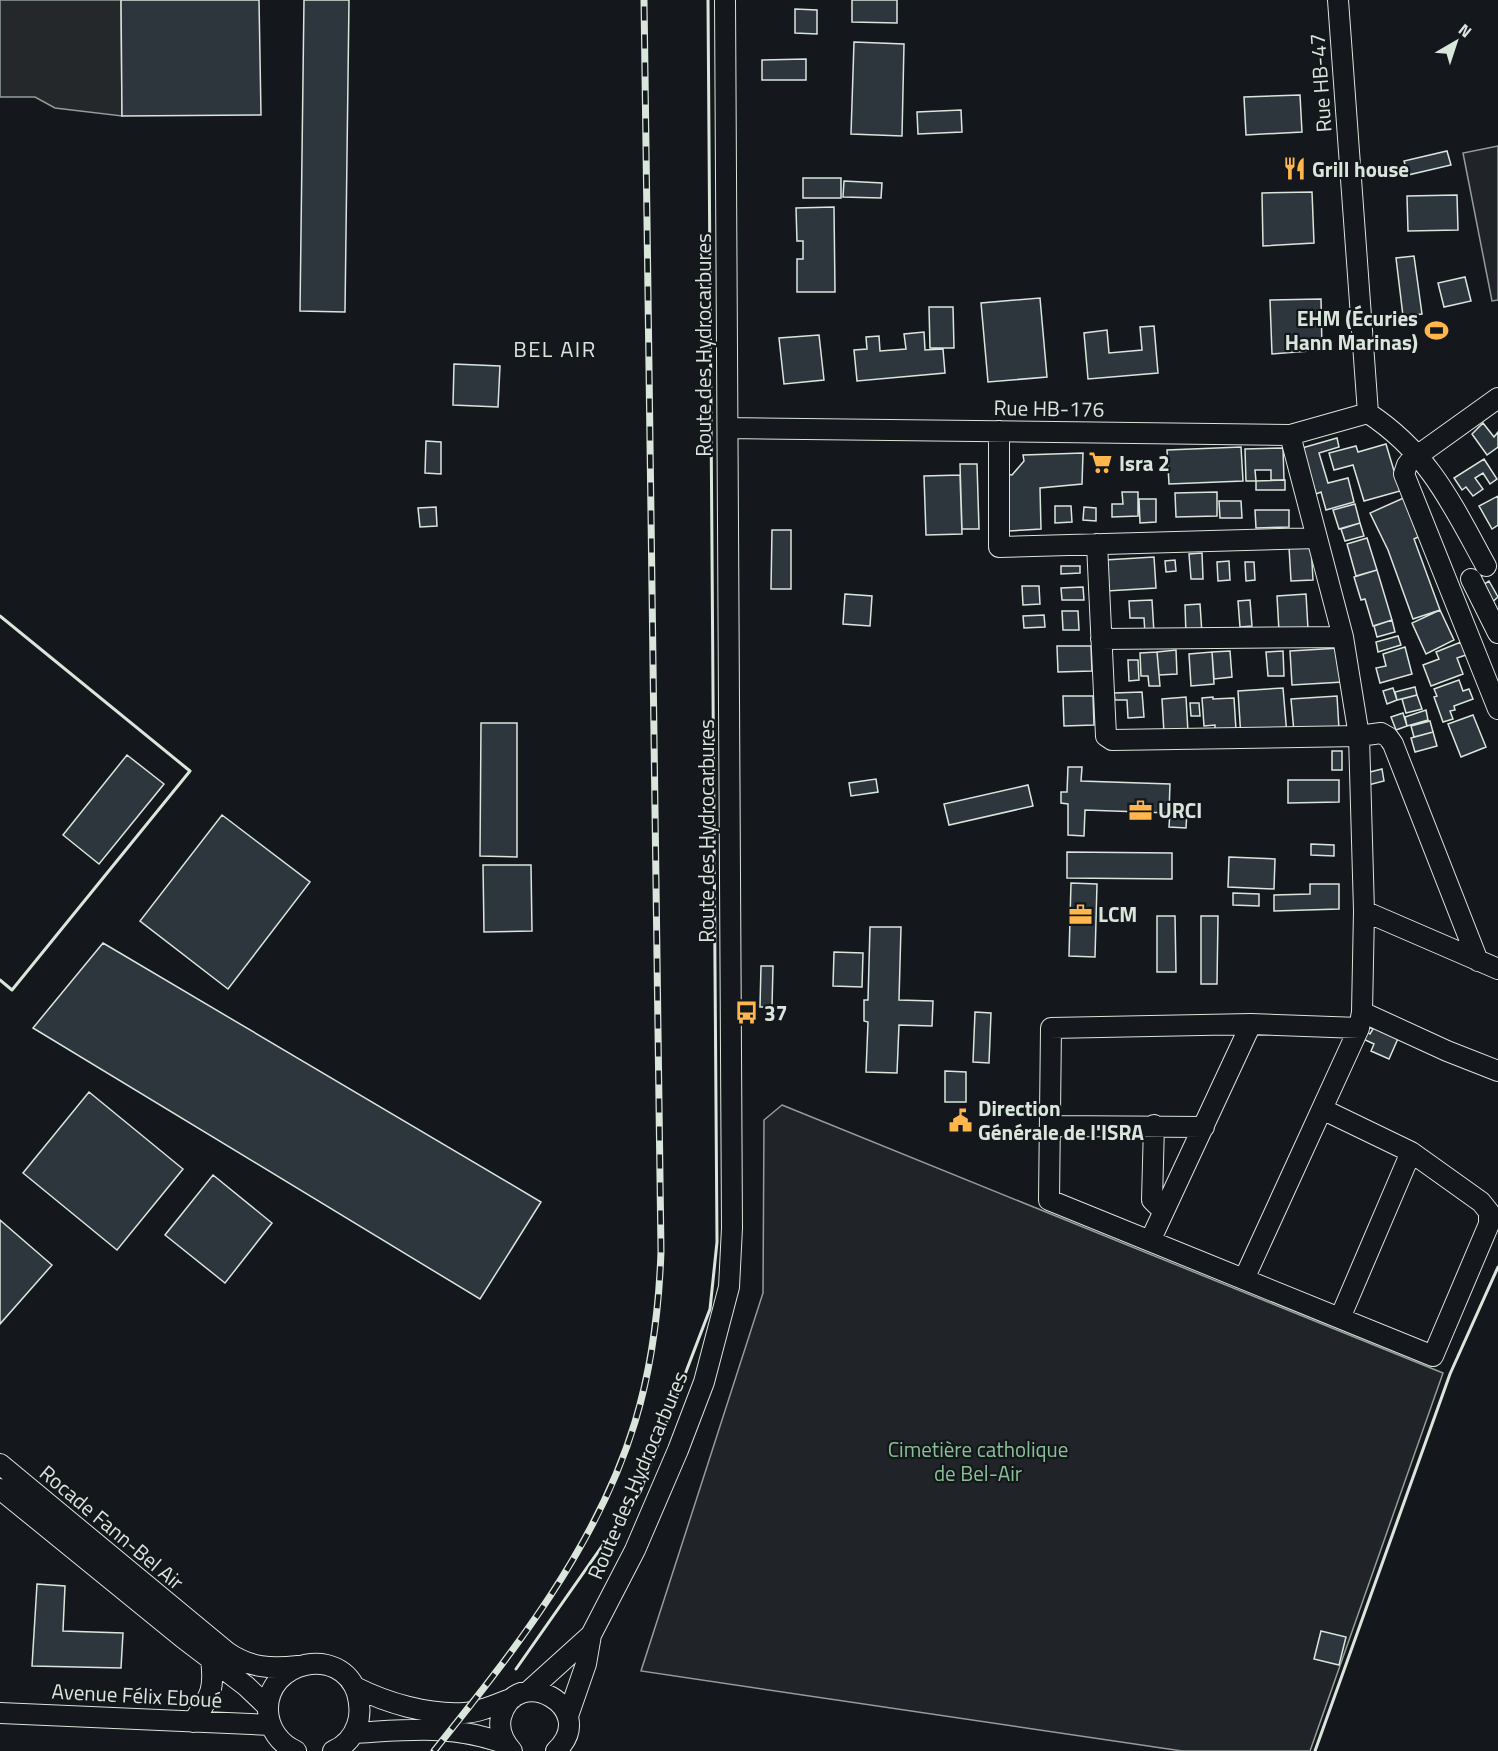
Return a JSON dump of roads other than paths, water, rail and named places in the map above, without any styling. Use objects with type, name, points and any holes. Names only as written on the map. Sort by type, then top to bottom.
[{"type":"street","name":"Route des Hydrocarbures","points":[[556,1751],[567,1735],[567,1716],[586,1664],[591,1635],[635,1550],[704,1382],[729,1287],[732,1216],[725,0]]},
{"type":"street","name":"Rue HB-47","points":[[1338,0],[1368,414]]},
{"type":"street","points":[[1498,398],[1419,455],[1407,465],[1404,474],[1498,710]]},
{"type":"street","name":"Rue HB-176","points":[[728,428],[1290,435],[1368,414]]},
{"type":"street","points":[[1368,414],[1385,425],[1419,455],[1442,486],[1485,567],[1498,633]]},
{"type":"street","points":[[999,431],[999,547],[1317,538]]},
{"type":"street","points":[[1244,1279],[1360,1020],[1364,911],[1359,736],[1343,637],[1290,435]]},
{"type":"street","points":[[1097,544],[1104,730],[1108,739],[1359,736],[1381,732],[1393,744],[1478,961]]},
{"type":"street","points":[[1452,595],[1485,567]]},
{"type":"street","points":[[1101,639],[1343,637]]},
{"type":"street","points":[[1364,911],[1498,969]]},
{"type":"street","points":[[1322,1109],[1411,1152],[1481,1202],[1489,1212],[1489,1224],[1433,1356],[1049,1200],[1052,1028],[1360,1020],[1498,1071]]},
{"type":"street","points":[[1150,1241],[1251,1024]]},
{"type":"street","points":[[1154,1125],[1152,1200],[1165,1209]]},
{"type":"street","points":[[1050,1126],[1203,1126]]},
{"type":"street","points":[[1340,1318],[1411,1152]]},
{"type":"street","name":"Rocade Fann-Bel Air","points":[[0,1464],[188,1632]]},
{"type":"street","name":"Rocade Fann-Bel Air","points":[[0,1489],[188,1632]]},
{"type":"street","points":[[188,1632],[211,1659],[246,1686],[270,1716],[284,1743],[296,1751]]},
{"type":"street","points":[[188,1632],[239,1661],[256,1666],[274,1668],[311,1663],[324,1664],[337,1669],[347,1677],[355,1687],[360,1702],[360,1718],[347,1742],[333,1751]]},
{"type":"street","name":"Route des Hydrocarbures","points":[[521,1695],[591,1635]]},
{"type":"street","points":[[193,1722],[211,1693],[213,1673],[211,1659]]},
{"type":"street","points":[[270,1716],[271,1694],[277,1682],[286,1672],[298,1666]]},
{"type":"street","points":[[355,1687],[377,1698],[399,1704],[454,1713],[480,1710],[521,1695],[549,1694],[563,1707],[567,1716]]},
{"type":"street","points":[[509,1748],[500,1725],[502,1715],[521,1695]]},
{"type":"street","name":"Avenue Félix Eboué","points":[[0,1713],[193,1722],[270,1716]]},
{"type":"street","points":[[354,1732],[413,1728],[471,1733],[509,1748]]},
{"type":"railway","points":[[434,1751],[523,1636],[576,1555],[599,1512],[619,1468],[635,1422],[646,1380],[656,1316],[661,1251],[644,0]]},
{"type":"place","name":"Grill house","points":[[1294,169]]},
{"type":"place","name":"EHM (Écuries Hann Marinas)","points":[[1436,330]]},
{"type":"place","name":"Isra 2","points":[[1101,463]]},
{"type":"place","name":"URCI","points":[[1140,810]]},
{"type":"place","name":"LCM","points":[[1080,914]]},
{"type":"place","name":"37","points":[[746,1013]]},
{"type":"place","name":"Direction Générale de l'ISRA","points":[[960,1120]]},
{"type":"district","name":"BEL AIR","points":[[555,349]]},
{"type":"park label","name":"Cimetière catholique de Bel-Air","points":[[978,1461]]}]
